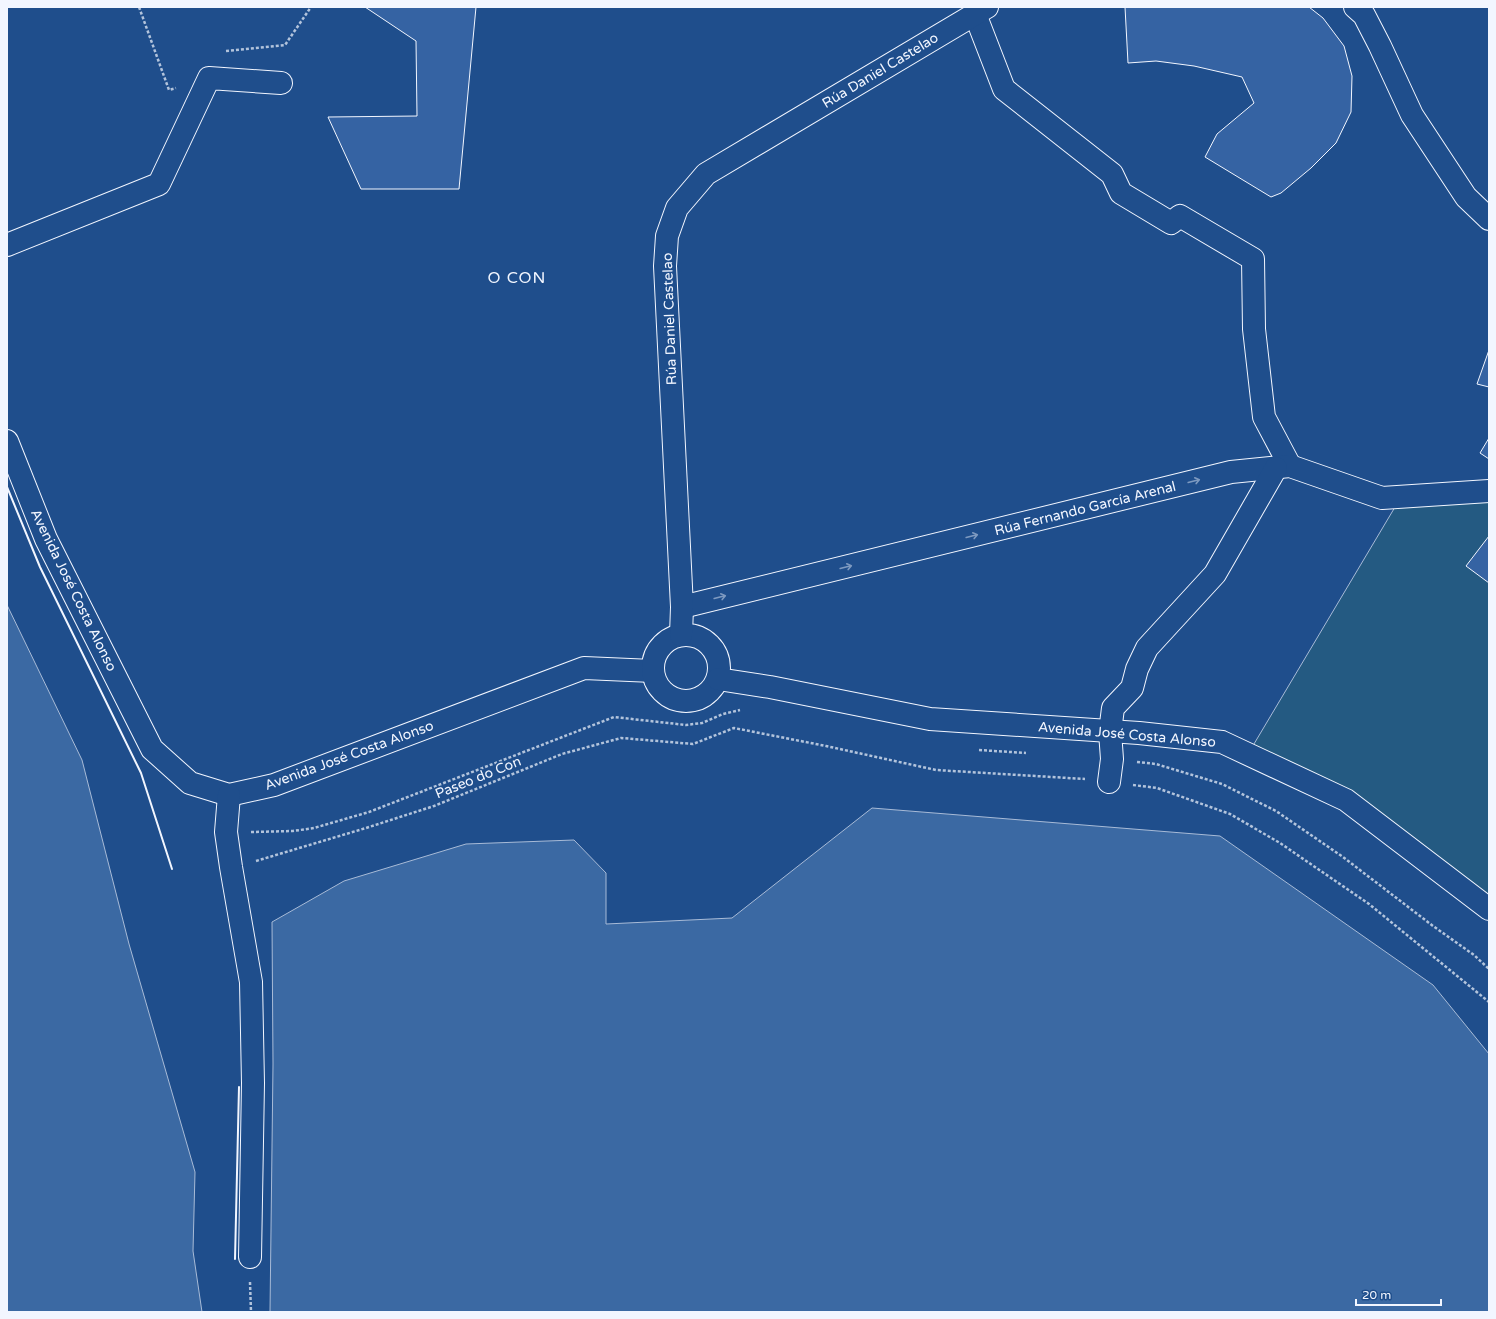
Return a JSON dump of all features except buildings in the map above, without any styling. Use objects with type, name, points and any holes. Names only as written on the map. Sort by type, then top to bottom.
[{"type":"street","points":[[1355,7],[1364,15],[1412,115],[1466,197],[1489,220]]},
{"type":"street","points":[[981,10],[1004,89],[1112,174],[1120,193],[1171,223],[1180,216],[1253,259],[1254,329],[1264,418],[1283,467],[1216,574],[1147,648],[1137,669],[1132,688],[1113,708],[1110,732],[1112,759],[1109,782]]},
{"type":"street","name":"Rúa Daniel Castelao","points":[[681,635],[682,607],[665,266],[667,236],[677,208],[706,174],[981,10]]},
{"type":"street","points":[[7,245],[159,184],[209,78],[281,83]]},
{"type":"street","name":"Avenida José Costa Alonso","points":[[7,441],[46,539],[152,749],[190,783],[229,795],[274,785],[584,668],[653,671]]},
{"type":"street","name":"Rúa Fernando García Arenal","points":[[682,607],[1231,472],[1283,467],[1382,498],[1489,491]]},
{"type":"street","points":[[681,635],[703,639],[712,647],[718,656],[720,668],[718,679],[713,689],[705,697],[694,701],[683,702],[672,699],[662,692],[656,682],[653,671],[657,652],[663,644],[672,638],[681,635]]},
{"type":"street","name":"Avenida José Costa Alonso","points":[[718,679],[770,687],[930,719],[1139,733],[1222,742],[1346,800],[1489,909]]},
{"type":"street","points":[[229,795],[226,832],[251,982],[254,1083],[250,1257]]},
{"type":"path","points":[[138,7],[168,90],[209,78],[220,52],[285,45],[311,7]]},
{"type":"path","points":[[226,832],[293,831],[314,828],[345,819],[397,801],[614,717],[686,725],[702,723],[723,714],[746,708]]},
{"type":"path","name":"Paseo do Con","points":[[231,867],[276,856],[434,806],[562,754],[621,738],[693,744],[734,728],[936,770],[1073,778],[1109,782]]},
{"type":"path","points":[[976,750],[1029,753]]},
{"type":"path","points":[[1112,759],[1156,764],[1222,784],[1276,811],[1343,857],[1433,926],[1474,955],[1489,969]]},
{"type":"path","points":[[1109,782],[1157,788],[1230,814],[1280,843],[1369,904],[1489,1002]]},
{"type":"path","points":[[250,1257],[251,1312]]},
{"type":"shaded area","points":[[1489,491],[1489,909],[1346,800],[1248,754],[1401,497]]},
{"type":"shaded area","points":[[7,605],[82,760],[129,944],[195,1172],[193,1251],[202,1312],[7,1312]]},
{"type":"shaded area","points":[[872,808],[1220,836],[1433,985],[1489,1054],[1489,1312],[270,1312],[273,1064],[272,922],[344,881],[466,844],[574,840],[606,873],[606,924],[732,918]]},
{"type":"wall","points":[[7,487],[40,567],[141,773],[172,869]]},
{"type":"wall","points":[[235,1259],[239,1087]]},
{"type":"district","name":"O CON","points":[[517,277]]}]
